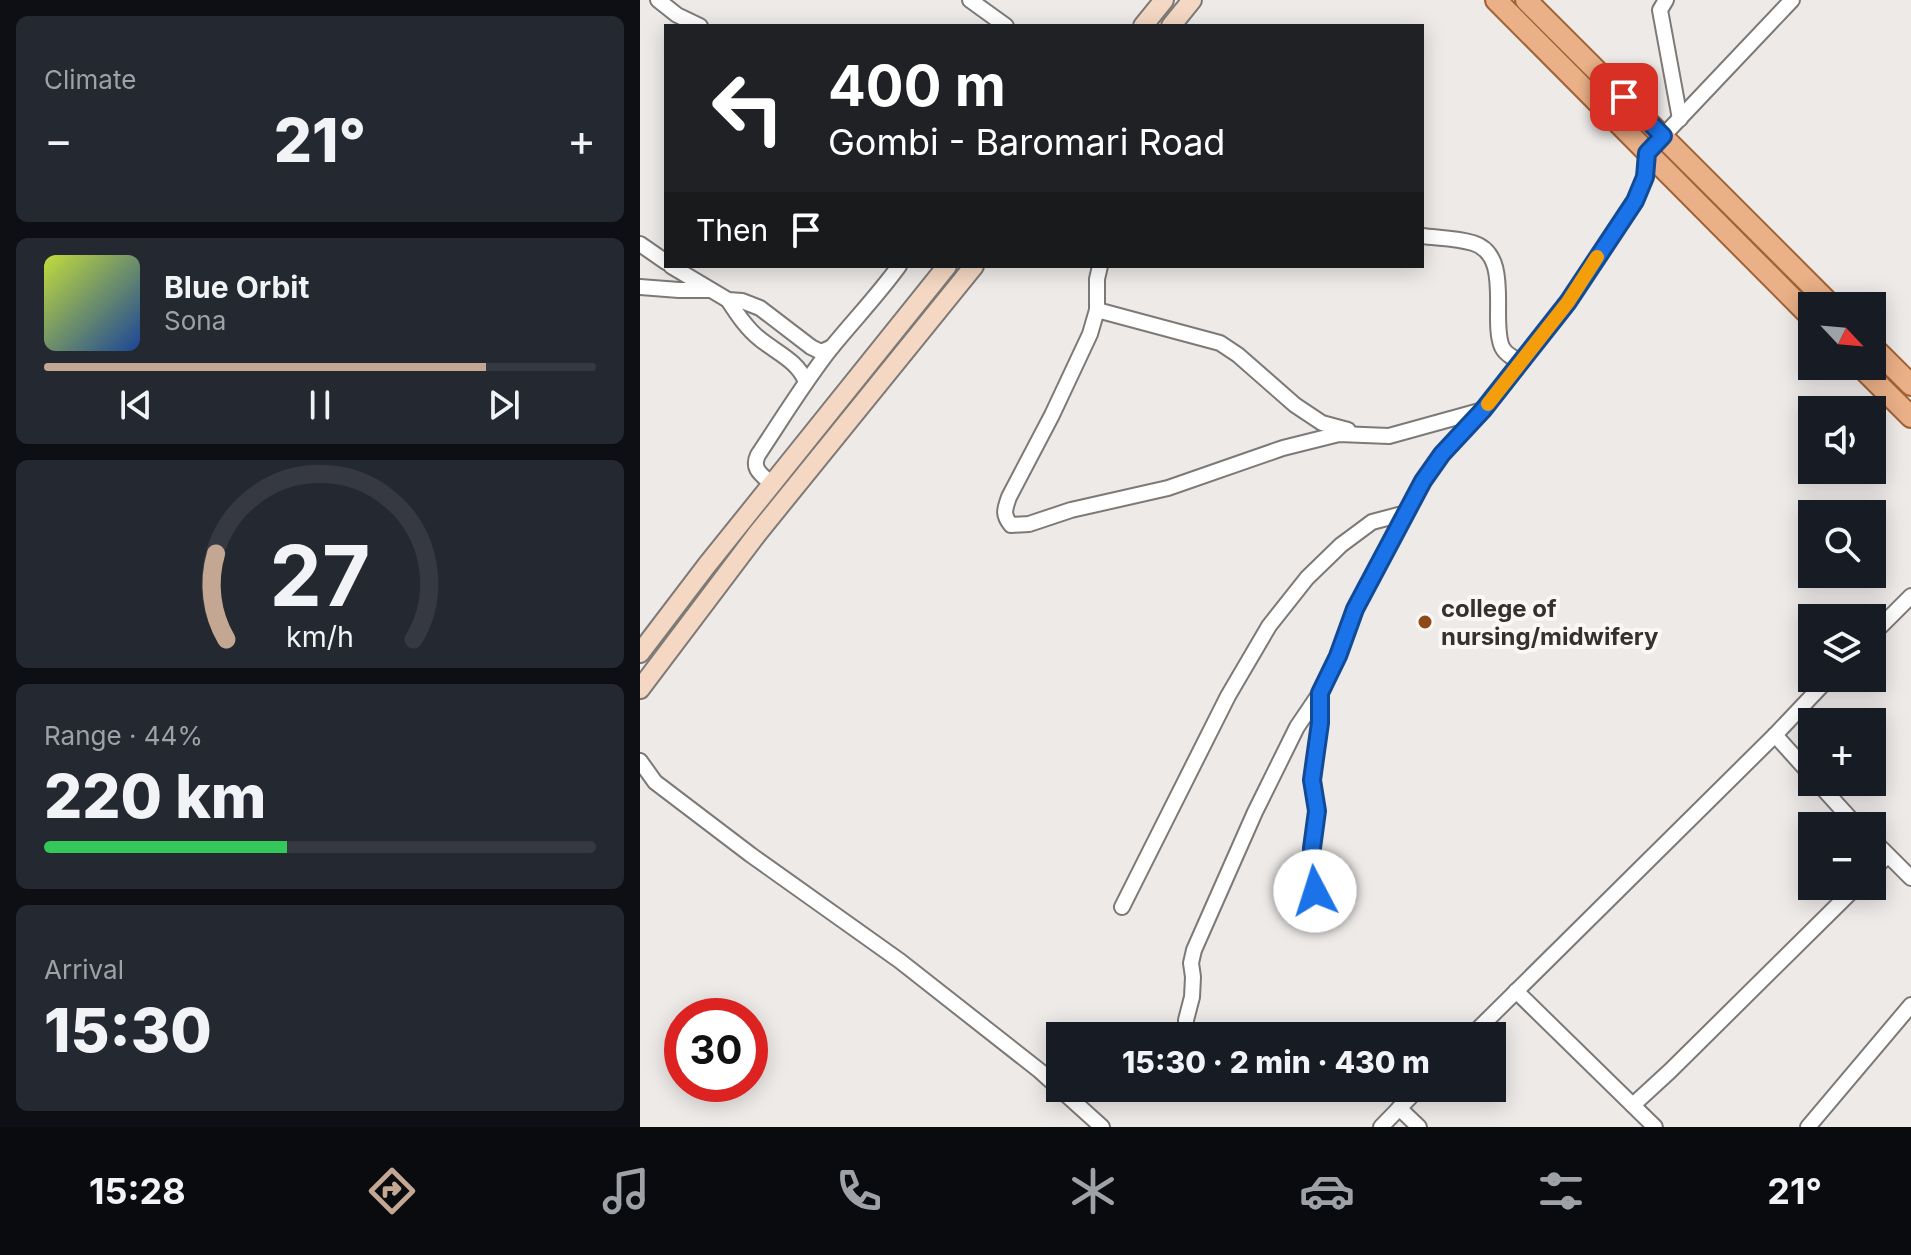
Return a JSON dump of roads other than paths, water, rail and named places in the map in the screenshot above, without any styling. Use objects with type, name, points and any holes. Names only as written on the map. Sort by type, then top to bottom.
[{"type":"main road","points":[[1145,24],[1164,0]]},
{"type":"main road","points":[[1173,24],[1192,0]]},
{"type":"main road","points":[[1496,0],[1798,304]]},
{"type":"main road","points":[[1526,0],[1818,292]]},
{"type":"main road","points":[[640,653],[945,268]]},
{"type":"main road","points":[[640,689],[757,534],[972,268]]},
{"type":"main road","points":[[1886,360],[1911,385]]},
{"type":"main road","points":[[1874,380],[1911,417]]},
{"type":"street","points":[[658,0],[677,15],[696,24]]},
{"type":"street","points":[[970,0],[1003,24]]},
{"type":"street","points":[[1666,0],[1660,10],[1680,119]]},
{"type":"street","points":[[1186,1022],[1192,997],[1191,963],[1194,950],[1216,898],[1297,727],[1320,693],[1338,656],[1355,609],[1423,481],[1568,302],[1635,201],[1645,177],[1647,153],[1792,0]]},
{"type":"street","points":[[1424,236],[1474,243],[1485,250],[1495,267],[1502,347],[1509,356],[1522,362]]},
{"type":"street","points":[[640,244],[664,261]]},
{"type":"street","points":[[674,268],[728,300],[742,301],[760,308],[811,347],[821,352],[832,347]]},
{"type":"street","points":[[772,484],[756,469],[755,462],[806,382],[898,268]]},
{"type":"street","points":[[1100,268],[1097,310],[1090,334],[1009,497],[1005,518],[1011,525],[1029,524],[1071,510],[1168,488],[1283,448],[1339,434],[1389,436],[1483,410]]},
{"type":"street","points":[[640,287],[709,289]]},
{"type":"street","points":[[728,300],[758,338],[802,371],[806,382]]},
{"type":"street","points":[[1097,310],[1220,343],[1295,405],[1322,423],[1363,434]]},
{"type":"street","points":[[1122,907],[1228,696],[1269,626],[1307,578],[1341,545],[1372,522],[1406,513]]},
{"type":"street","points":[[1886,621],[1911,596]]},
{"type":"street","points":[[1485,1022],[1816,692]]},
{"type":"street","points":[[1315,891],[1312,848],[1317,811],[1312,780],[1320,723],[1320,693]]},
{"type":"street","points":[[1775,735],[1798,760]]},
{"type":"street","points":[[640,761],[655,782],[900,961],[1040,1071],[1102,1127]]},
{"type":"street","points":[[1830,796],[1844,812]]},
{"type":"street","points":[[1887,856],[1911,878]]},
{"type":"street","points":[[1633,1105],[1843,900]]},
{"type":"street","points":[[1516,991],[1655,1127]]},
{"type":"street","points":[[1808,1127],[1911,1005]]},
{"type":"street","points":[[1381,1127],[1405,1102]]},
{"type":"street","points":[[1399,1108],[1419,1127]]},
{"type":"place","name":"college of nursing/midwifery","points":[[1425,622]]}]
